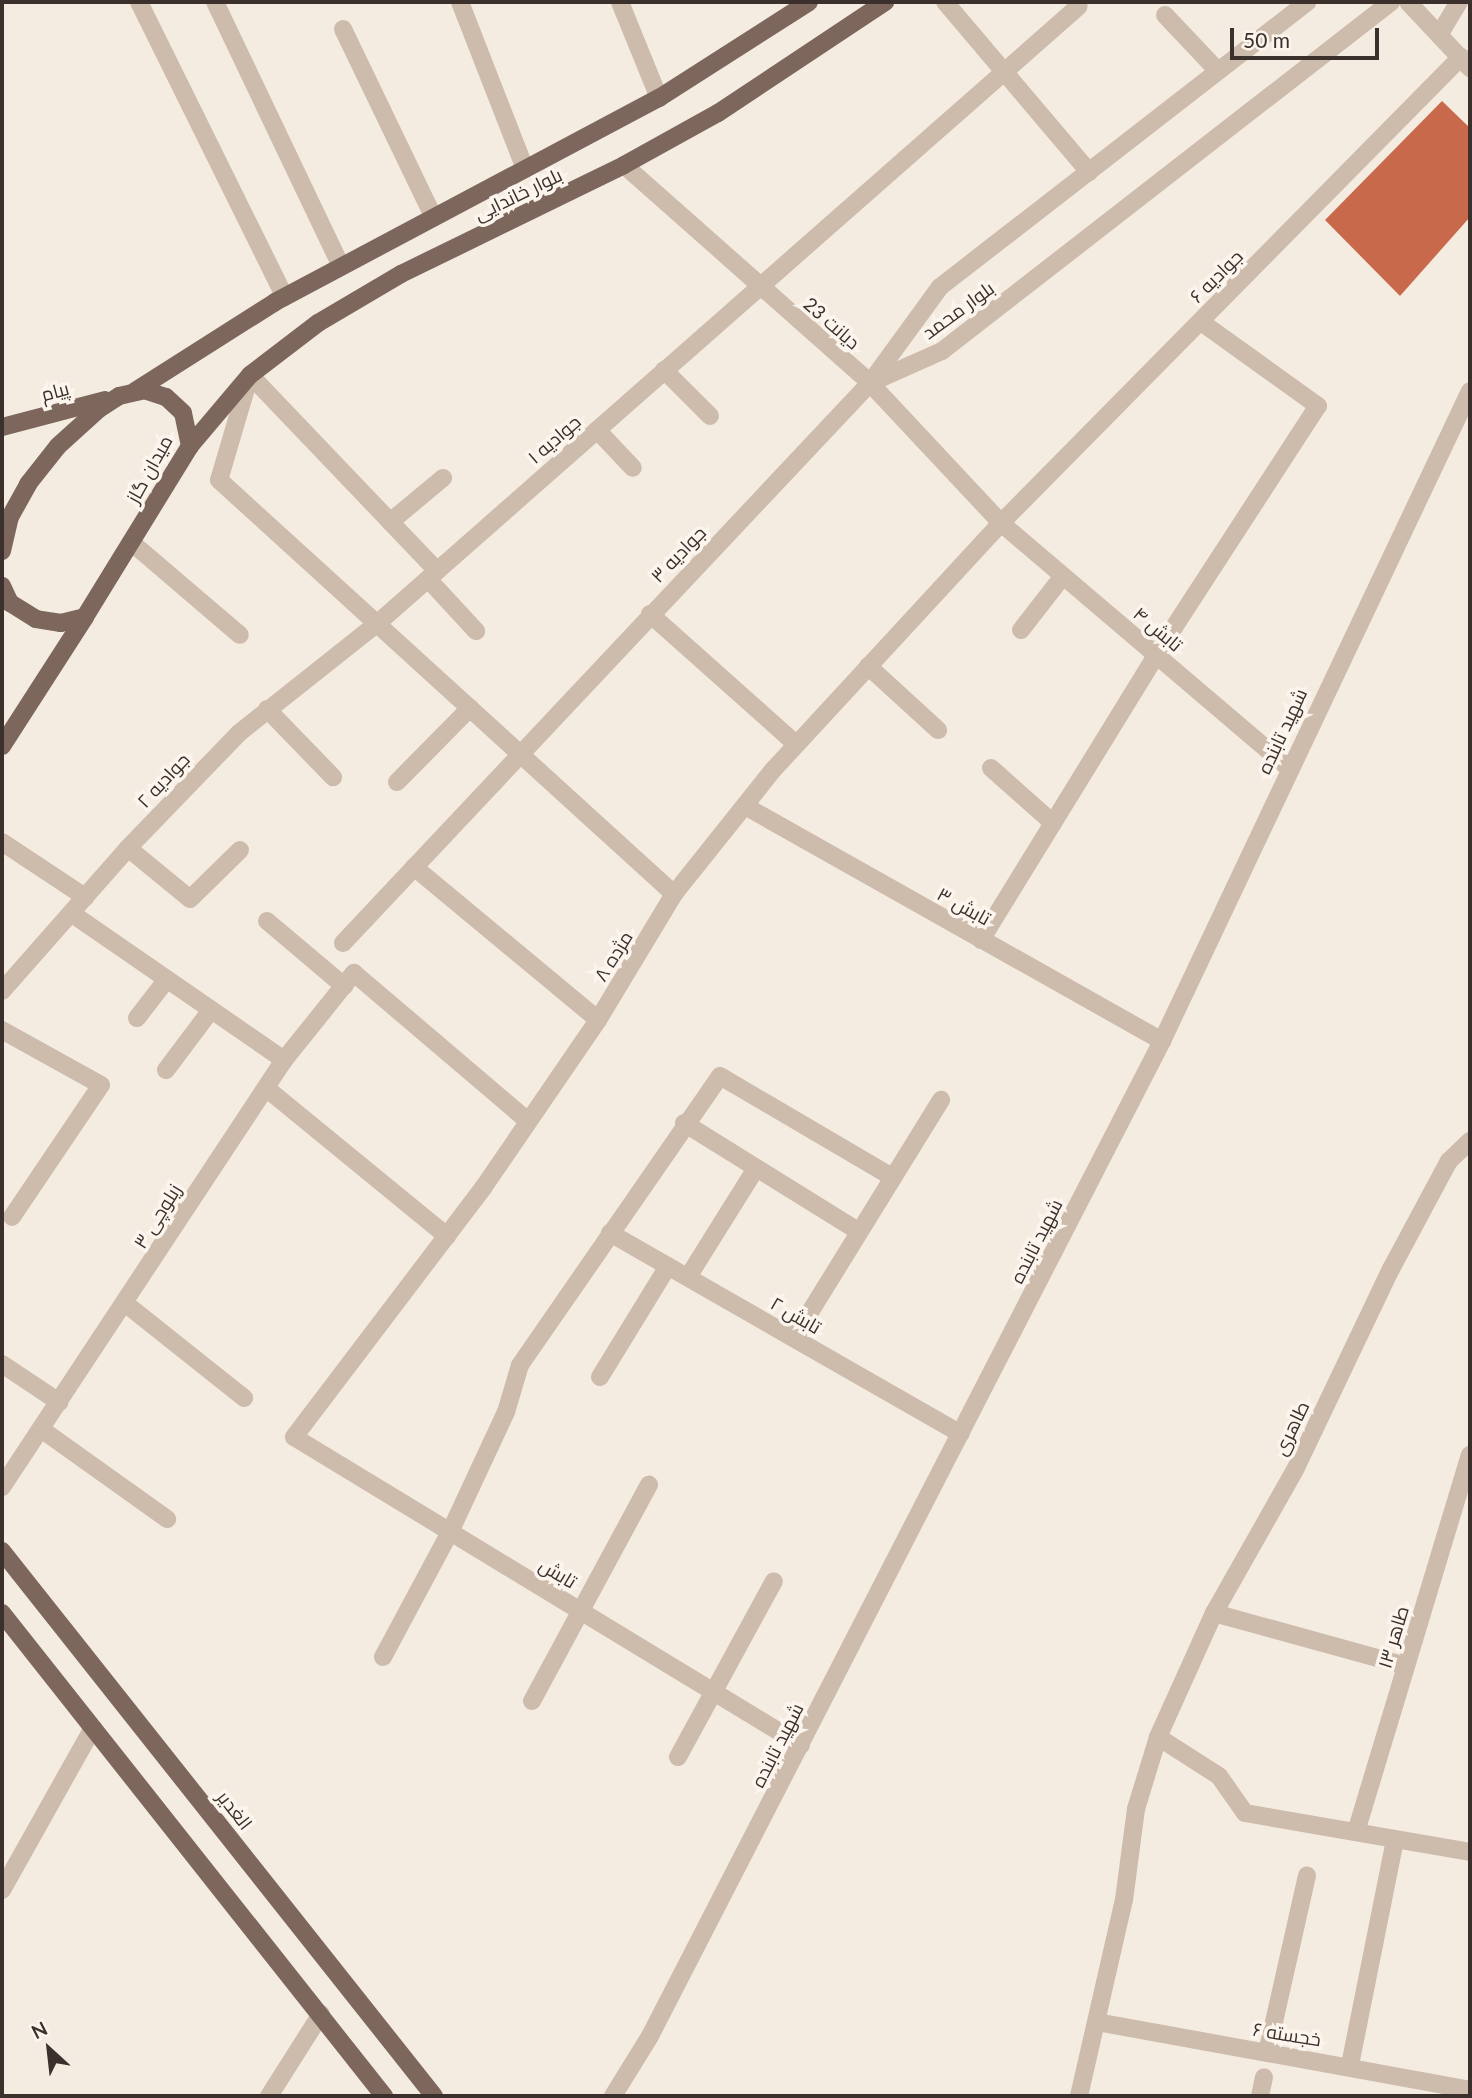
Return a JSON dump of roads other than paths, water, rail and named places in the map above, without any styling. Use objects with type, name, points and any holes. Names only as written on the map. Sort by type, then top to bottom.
[{"type":"main road","name":"بلوار خاندایی","points":[[127,393],[285,297],[659,98],[809,2]]},
{"type":"main road","name":"بلوار خاندایی","points":[[190,446],[250,375],[318,323],[368,293],[624,165],[734,103],[884,2]]},
{"type":"main road","name":"میدان گاز","points":[[2,746],[190,446],[188,423],[176,404],[156,392],[127,393]]},
{"type":"main road","name":"پیام","points":[[2,427],[127,393]]},
{"type":"main road","points":[[2,551],[10,517],[41,466],[75,429],[127,393]]},
{"type":"main road","points":[[2,593],[16,608],[36,620],[61,624],[85,617]]},
{"type":"main road","name":"الغدیر","points":[[2,1551],[434,2096]]},
{"type":"main road","points":[[2,1614],[384,2096]]},
{"type":"street","points":[[139,2],[285,297]]},
{"type":"street","points":[[215,2],[341,266]]},
{"type":"street","points":[[460,2],[525,169]]},
{"type":"street","points":[[620,2],[659,98]]},
{"type":"street","points":[[945,2],[1089,173]]},
{"type":"street","name":"بلوار محمد","points":[[870,383],[940,287],[1307,2]]},
{"type":"street","name":"بلوار محمد","points":[[870,383],[942,351],[1391,2]]},
{"type":"street","points":[[1408,2],[1465,62]]},
{"type":"street","points":[[1440,35],[1460,2]]},
{"type":"street","name":"جوادیه ۱","points":[[379,622],[1003,70],[1079,6]]},
{"type":"street","points":[[1165,15],[1217,71]]},
{"type":"street","points":[[343,29],[433,216]]},
{"type":"street","name":"جوادیه ۶","points":[[1001,523],[1200,322],[1465,62]]},
{"type":"street","name":"دیانت 23","points":[[624,165],[758,288],[870,383],[1001,523]]},
{"type":"street","points":[[981,940],[1156,655],[1318,406],[1200,322]]},
{"type":"street","points":[[664,370],[710,416]]},
{"type":"street","points":[[477,631],[390,522],[250,375],[219,480],[379,622],[519,754],[674,894]]},
{"type":"street","name":"جوادیه ۳","points":[[343,943],[870,383]]},
{"type":"street","name":"شهید تابنده","points":[[612,2096],[650,2036],[1162,1041],[1288,767],[1470,391]]},
{"type":"street","points":[[597,430],[633,468]]},
{"type":"street","points":[[390,522],[443,478]]},
{"type":"street","name":"تابش ۴","points":[[1001,523],[1288,767]]},
{"type":"street","name":"مژده ۸","points":[[293,1437],[447,1236],[528,1121],[598,1020],[674,894],[796,744],[1001,523]]},
{"type":"street","points":[[131,542],[240,635]]},
{"type":"street","points":[[1021,630],[1063,576]]},
{"type":"street","points":[[650,614],[796,744]]},
{"type":"street","name":"جوادیه ۲","points":[[2,991],[128,848],[212,759],[267,709],[379,622]]},
{"type":"street","points":[[868,666],[938,730]]},
{"type":"street","points":[[397,782],[470,708]]},
{"type":"street","points":[[267,709],[333,777]]},
{"type":"street","points":[[991,768],[1053,823]]},
{"type":"street","name":"تابش ۳","points":[[745,806],[1162,1041]]},
{"type":"street","points":[[2,842],[85,897]]},
{"type":"street","points":[[128,848],[190,899],[240,850]]},
{"type":"street","points":[[414,867],[598,1020]]},
{"type":"street","points":[[71,912],[284,1060]]},
{"type":"street","points":[[267,921],[349,980],[528,1121]]},
{"type":"street","points":[[136,1018],[167,979]]},
{"type":"street","name":"زیلوچی ۳","points":[[2,1487],[126,1304],[284,1060],[349,980]]},
{"type":"street","points":[[166,1070],[211,1010]]},
{"type":"street","points":[[2,1030],[101,1085],[12,1217]]},
{"type":"street","points":[[383,1657],[450,1532],[506,1412],[520,1365],[684,1123],[720,1076],[892,1177]]},
{"type":"street","points":[[266,1088],[447,1236]]},
{"type":"street","points":[[794,1338],[858,1230],[941,1100]]},
{"type":"street","points":[[684,1123],[858,1230]]},
{"type":"street","name":"طاهری","points":[[1079,2096],[1124,1900],[1136,1809],[1158,1737],[1214,1613],[1295,1470],[1449,1161],[1470,1142]]},
{"type":"street","points":[[688,1277],[757,1168]]},
{"type":"street","name":"تابش ۲","points":[[610,1233],[961,1434]]},
{"type":"street","points":[[600,1377],[668,1266]]},
{"type":"street","points":[[126,1304],[244,1398]]},
{"type":"street","points":[[2,1364],[59,1402]]},
{"type":"street","points":[[41,1429],[167,1519]]},
{"type":"street","name":"تابش","points":[[293,1437],[801,1745]]},
{"type":"street","name":"طاهر ۱۳","points":[[1356,1832],[1470,1455]]},
{"type":"street","points":[[532,1702],[649,1485]]},
{"type":"street","points":[[678,1757],[774,1581]]},
{"type":"street","points":[[1214,1613],[1406,1665]]},
{"type":"street","points":[[2,1890],[93,1728]]},
{"type":"street","points":[[1158,1737],[1219,1776],[1245,1813],[1470,1852]]},
{"type":"street","points":[[1350,2065],[1395,1839]]},
{"type":"street","points":[[1267,2053],[1307,1875]]},
{"type":"street","points":[[269,2096],[321,2014]]},
{"type":"street","name":"خجسته ۶","points":[[1097,2022],[1350,2065],[1434,2090],[1470,2090]]},
{"type":"street","points":[[1260,2096],[1264,2077]]}]
